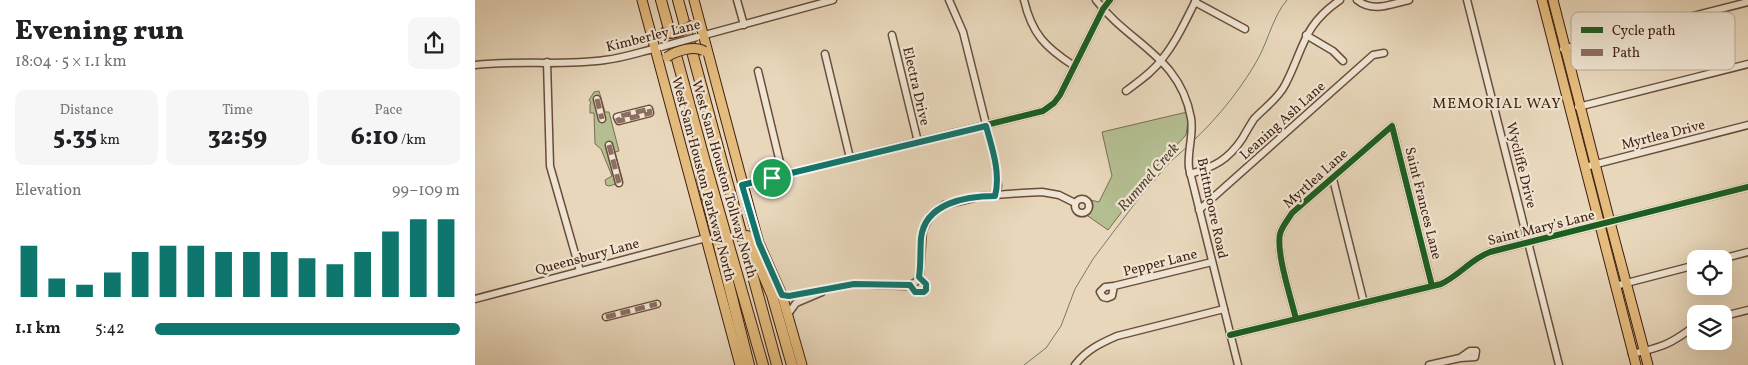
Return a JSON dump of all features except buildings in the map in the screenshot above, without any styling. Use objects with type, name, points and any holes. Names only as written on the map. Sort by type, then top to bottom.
[{"type":"highway","name":"West Sam Houston Tollway North","points":[[661,0],[763,365]]},
{"type":"highway","name":"West Sam Houston Tollway North","points":[[678,0],[777,365]]},
{"type":"highway","points":[[689,105],[687,114],[749,365]]},
{"type":"highway","points":[[721,160],[743,225],[772,295],[792,365]]},
{"type":"main road","name":"West Sam Houston Parkway North","points":[[642,0],[648,24],[658,48],[660,68],[740,365]]},
{"type":"main road","points":[[694,0],[700,36],[759,243],[782,295],[802,365]]},
{"type":"main road","points":[[1542,0],[1636,365]]},
{"type":"main road","points":[[1553,0],[1571,67]]},
{"type":"main road","points":[[648,24],[660,33],[673,33],[689,28],[696,20]]},
{"type":"main road","points":[[660,68],[671,54],[697,48],[706,54]]},
{"type":"main road","points":[[1572,70],[1648,365]]},
{"type":"street","points":[[737,0],[744,25]]},
{"type":"street","name":"Kimberley Lane","points":[[475,65],[506,62],[605,60],[744,25],[808,3],[833,0]]},
{"type":"street","points":[[949,0],[963,32],[986,126],[997,174],[998,186],[995,196]]},
{"type":"street","points":[[1024,0],[1027,12],[1038,36],[1056,54],[1074,66]]},
{"type":"street","name":"Brittmoore Road","points":[[1096,0],[1103,9],[1162,60],[1176,77],[1187,101],[1192,120],[1188,158],[1190,174],[1238,365]]},
{"type":"street","points":[[742,185],[1036,114],[1049,108],[1060,96],[1103,9],[1110,0]]},
{"type":"street","points":[[1190,174],[1209,169],[1229,156],[1253,120],[1279,94],[1306,35],[1324,12],[1340,0]]},
{"type":"street","points":[[1357,0],[1373,7],[1409,0]]},
{"type":"street","name":"Wycliffe Drive","points":[[1467,0],[1559,365]]},
{"type":"street","points":[[1126,90],[1141,80],[1162,60],[1174,42],[1195,1],[1245,29]]},
{"type":"street","points":[[1708,12],[1748,2]]},
{"type":"street","name":"Electra Drive","points":[[892,35],[918,142]]},
{"type":"street","points":[[1306,35],[1333,51],[1343,61]]},
{"type":"street","points":[[1555,51],[1571,47]]},
{"type":"street","name":"Leaning Ash Lane","points":[[1199,210],[1373,55],[1384,53]]},
{"type":"street","points":[[825,54],[850,158]]},
{"type":"street","points":[[547,62],[550,166],[580,270]]},
{"type":"street","points":[[1735,67],[1748,64]]},
{"type":"street","points":[[1569,108],[1724,70]]},
{"type":"street","points":[[758,71],[783,175]]},
{"type":"street","points":[[596,95],[602,119]]},
{"type":"street","name":"Myrtlea Drive","points":[[1585,167],[1748,125]]},
{"type":"street","name":"Myrtlea Lane","points":[[1296,319],[1280,250],[1281,232],[1292,213],[1392,126]]},
{"type":"street","name":"Saint Frances Lane","points":[[1392,126],[1432,286]]},
{"type":"street","points":[[609,145],[619,183]]},
{"type":"street","points":[[1333,179],[1364,303]]},
{"type":"street","name":"Saint Mary's Lane","points":[[1230,335],[1432,286],[1450,280],[1483,254],[1748,187]]},
{"type":"street","points":[[782,295],[789,296],[864,284],[910,285],[917,282],[923,230],[931,215],[944,205],[982,196],[1042,192],[1059,195],[1075,203]]},
{"type":"street","name":"Queensbury Lane","points":[[475,299],[706,238]]},
{"type":"street","points":[[1732,256],[1748,252]]},
{"type":"street","name":"Pepper Lane","points":[[1114,286],[1212,262]]},
{"type":"street","points":[[1615,286],[1687,267]]},
{"type":"street","points":[[910,285],[915,292],[924,292],[926,284],[919,277]]},
{"type":"street","points":[[788,314],[796,302],[826,290]]},
{"type":"street","points":[[606,317],[657,304]]},
{"type":"street","points":[[1075,365],[1094,347],[1117,336],[1224,309]]},
{"type":"street","points":[[1732,314],[1748,310]]},
{"type":"street","points":[[1633,354],[1660,348],[1676,341],[1687,332]]},
{"type":"street","points":[[1429,365],[1461,358]]},
{"type":"green space","points":[[599,91],[605,112],[609,112],[619,151],[615,152],[623,182],[609,186],[606,185],[605,180],[612,176],[601,149],[595,144],[594,113],[590,113],[591,103],[589,100],[594,92]]},
{"type":"green space","points":[[1187,112],[1186,135],[1157,166],[1108,230],[1085,214],[1091,209],[1090,200],[1099,202],[1112,176],[1102,132]]},
{"type":"waterway","name":"Rummel Creek","points":[[1194,140],[1221,111],[1247,77],[1260,55],[1282,6],[1287,0]]},
{"type":"waterway","name":"Rummel Creek","points":[[1024,365],[1046,348],[1061,326],[1075,289],[1093,259],[1139,198],[1170,162],[1188,146]]},
{"type":"marked path","points":[[597,99],[602,119]]},
{"type":"marked path","points":[[649,109],[650,113],[619,121],[617,117],[649,109]]},
{"type":"marked path","points":[[609,145],[619,183]]},
{"type":"marked path","points":[[606,317],[657,304]]},
{"type":"cycle path","points":[[742,185],[1043,111],[1054,103],[1060,95],[1103,9],[1110,0]]},
{"type":"cycle path","points":[[1296,319],[1280,252],[1279,242],[1282,228],[1292,213],[1392,126],[1432,286]]},
{"type":"cycle path","points":[[1230,335],[1441,284],[1490,252],[1748,187]]},
{"type":"district","name":"MEMORIAL WAY","points":[[1497,103]]},
{"type":"route","points":[[986,126],[995,160],[998,186],[995,196],[982,196],[944,205],[931,215],[921,238],[919,277],[926,284],[924,292],[915,292],[910,285],[854,284],[789,296],[782,295],[759,243],[742,185],[772,178],[986,126]]}]
